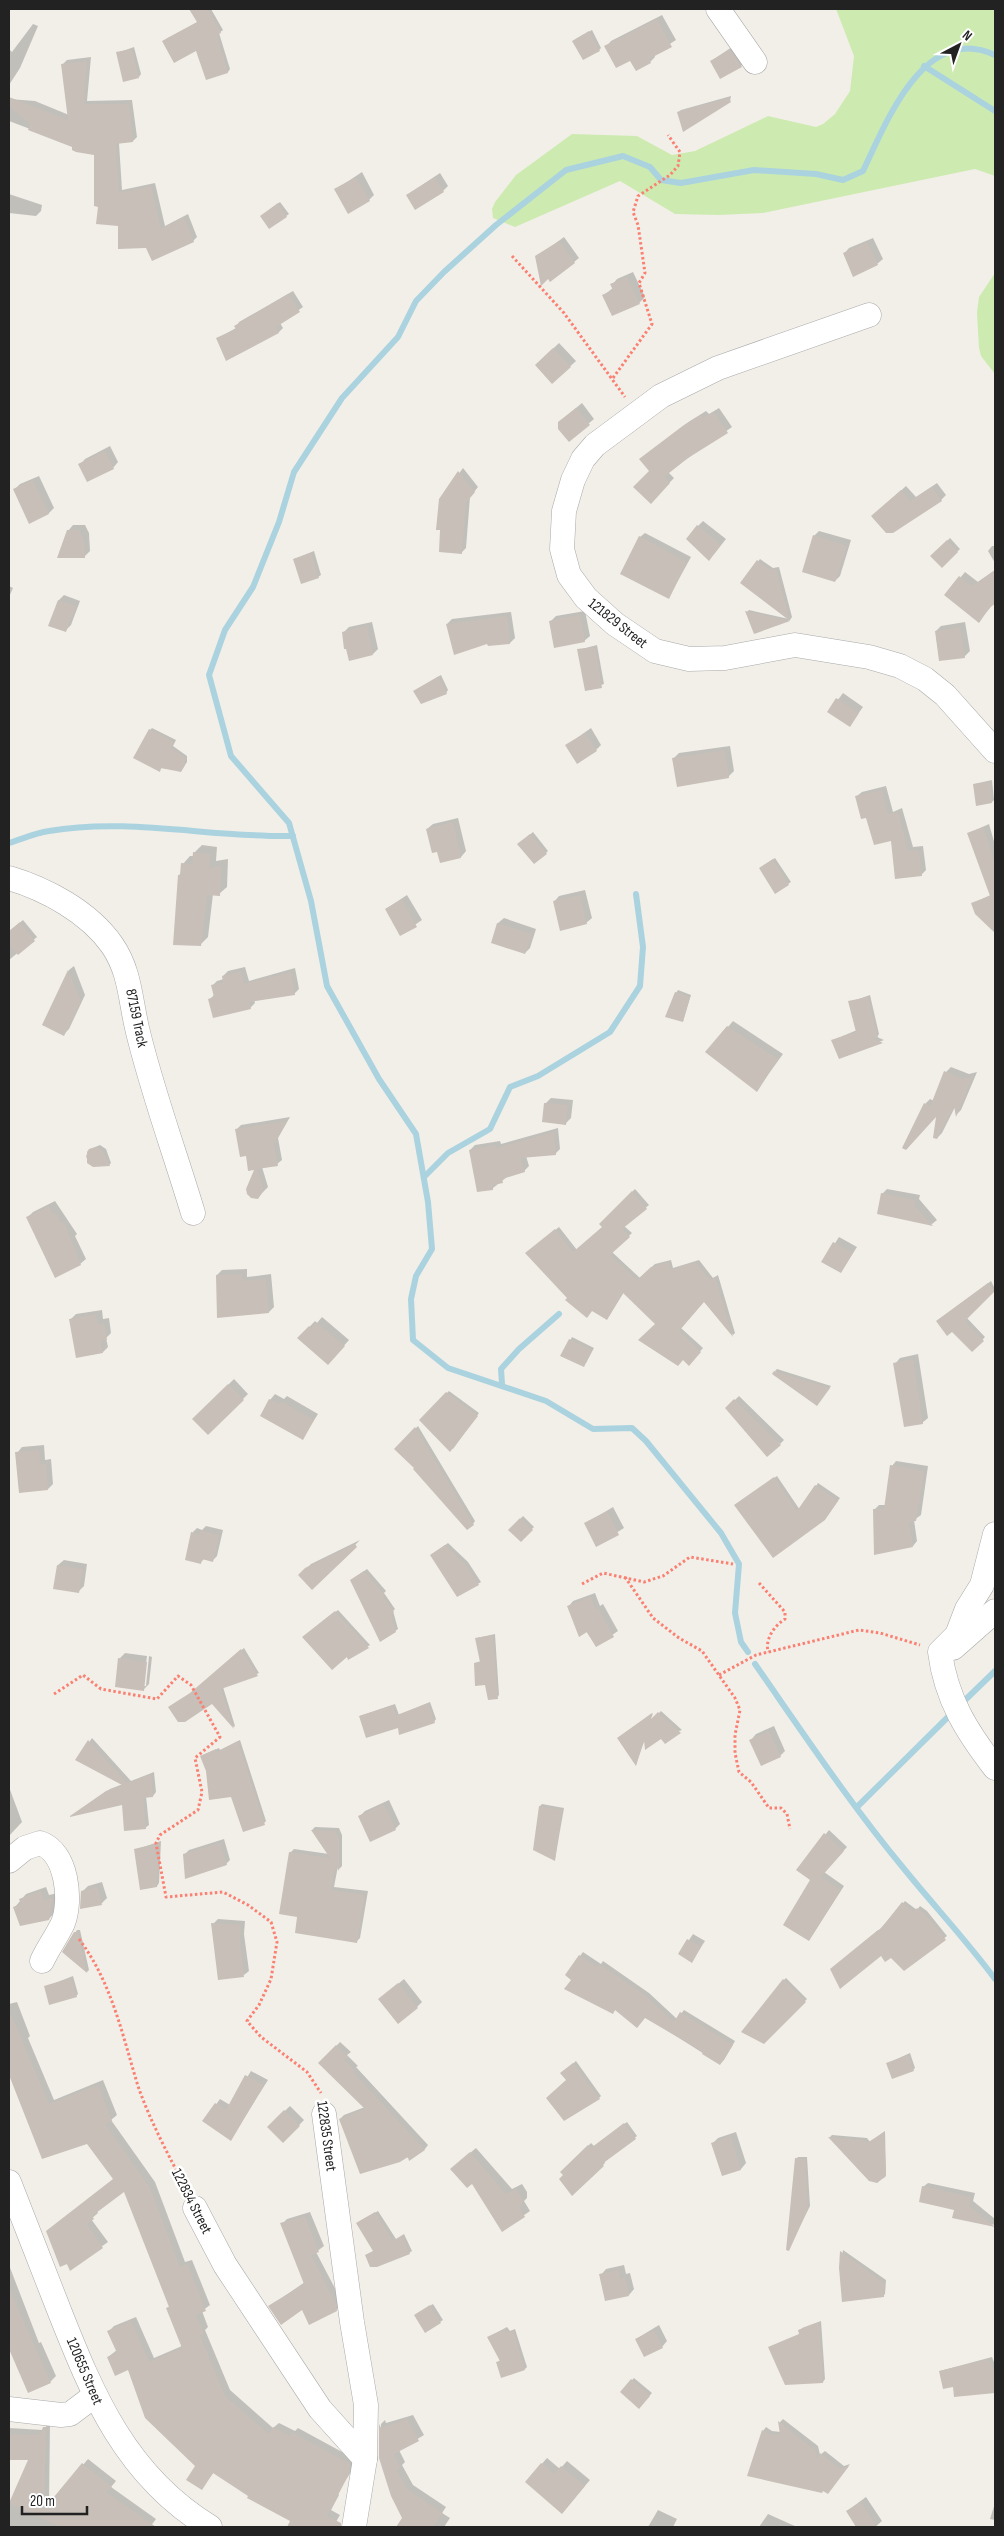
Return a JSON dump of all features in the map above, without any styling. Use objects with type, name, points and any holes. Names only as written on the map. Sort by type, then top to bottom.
[{"type":"street","points":[[718,9],[755,62]]},
{"type":"street","name":"121829 Street","points":[[869,315],[718,368],[661,396],[595,445],[583,459],[573,480],[564,511],[562,549],[569,575],[586,598],[626,634],[655,652],[689,659],[725,658],[796,645],[869,657],[900,666],[925,679],[945,695],[995,751]]},
{"type":"street","name":"87159 Track","points":[[9,878],[30,884],[71,907],[111,943],[120,958],[130,985],[137,1027],[193,1213]]},
{"type":"street","points":[[995,1534],[982,1585],[967,1609],[956,1635],[940,1656],[946,1688],[971,1737],[995,1768]]},
{"type":"street","points":[[940,1656],[995,1611]]},
{"type":"street","points":[[9,1861],[25,1848],[37,1843],[43,1844],[54,1852],[63,1872],[67,1905],[64,1919],[42,1961]]},
{"type":"street","name":"122835 Street","points":[[324,2114],[352,2322],[366,2405],[365,2459],[354,2527]]},
{"type":"street","name":"120655 Street","points":[[9,2182],[94,2396],[121,2441],[172,2500],[197,2524]]},
{"type":"street","name":"122834 Street","points":[[195,2208],[225,2265],[320,2409],[365,2459]]},
{"type":"street","points":[[9,2409],[61,2415],[70,2414],[94,2396]]},
{"type":"path","points":[[613,378],[652,324],[639,283],[645,273],[638,225],[633,212],[638,196],[670,175],[678,166],[680,152],[668,135]]},
{"type":"path","points":[[512,256],[564,313],[613,378],[636,414]]},
{"type":"path","points":[[582,1584],[603,1573],[644,1582],[663,1576],[690,1557],[733,1564]]},
{"type":"path","points":[[625,1577],[653,1618],[679,1638],[702,1651],[719,1675],[740,1710],[735,1735],[735,1753],[739,1772],[751,1782],[770,1808],[781,1808],[787,1814],[790,1829]]},
{"type":"path","points":[[759,1583],[785,1612],[785,1619],[777,1624],[766,1646],[768,1652]]},
{"type":"path","points":[[719,1675],[756,1655],[859,1630],[904,1639],[940,1656]]},
{"type":"path","name":"122835 Street","points":[[54,1694],[83,1675],[101,1689],[157,1699],[178,1676],[191,1685],[220,1737],[195,1758],[202,1792],[198,1810],[160,1835],[156,1843],[166,1897],[223,1892],[248,1905],[271,1922],[277,1942],[272,1979],[259,2005],[247,2021],[260,2037],[307,2072],[321,2091],[324,2114]]},
{"type":"path","name":"122834 Street","points":[[64,1919],[103,1977],[117,2010],[139,2088],[166,2150],[195,2208]]},
{"type":"green space","points":[[836,9],[995,9],[995,176],[975,169],[763,213],[719,215],[675,214],[620,181],[515,227],[493,218],[492,209],[495,202],[516,175],[572,134],[637,136],[672,155],[695,151],[768,116],[816,127],[823,124],[835,114],[850,91],[854,56]]},
{"type":"green space","points":[[995,273],[995,374],[981,356],[977,313],[979,297]]},
{"type":"building","points":[[189,9],[208,9],[221,33],[217,35],[228,73],[206,80],[196,51],[174,63],[162,41],[197,22]]},
{"type":"building","points":[[657,19],[672,47],[649,59],[651,63],[636,71],[630,61],[616,68],[604,46]]},
{"type":"building","points":[[589,31],[600,51],[583,60],[572,41]]},
{"type":"building","points":[[132,49],[139,78],[123,82],[116,52]]},
{"type":"building","points":[[730,50],[742,67],[720,79],[710,61]]},
{"type":"building","points":[[87,61],[84,104],[129,104],[133,142],[116,144],[119,193],[151,186],[161,229],[184,217],[194,242],[152,261],[146,248],[118,249],[118,226],[96,224],[98,207],[94,206],[94,155],[76,152],[72,150],[72,147],[28,130],[30,124],[9,106],[9,97],[68,120],[61,64]]},
{"type":"building","points":[[729,98],[731,102],[683,132],[677,112]]},
{"type":"building","points":[[356,177],[370,201],[348,214],[334,189]]},
{"type":"building","points":[[435,177],[444,192],[415,210],[406,195]]},
{"type":"building","points":[[278,203],[287,217],[269,229],[260,216]]},
{"type":"building","points":[[559,241],[575,263],[550,282],[548,279],[541,286],[535,256]]},
{"type":"building","points":[[867,242],[878,265],[853,277],[843,253]]},
{"type":"building","points":[[627,277],[640,304],[612,316],[602,295],[613,290],[610,284]]},
{"type":"building","points":[[288,294],[300,312],[276,327],[279,333],[226,361],[216,338],[236,329],[234,326]]},
{"type":"building","points":[[553,348],[571,367],[552,384],[535,365]]},
{"type":"building","points":[[576,408],[590,425],[569,442],[558,429],[558,422]]},
{"type":"building","points":[[714,412],[728,433],[688,458],[664,477],[670,483],[651,504],[633,487],[649,471],[639,459],[684,425],[701,415],[703,418]]},
{"type":"building","points":[[105,451],[114,469],[87,482],[78,464]]},
{"type":"building","points":[[458,471],[475,492],[466,503],[462,554],[439,552],[440,530],[436,530],[439,499]]},
{"type":"building","points":[[33,480],[49,514],[29,524],[13,489]]},
{"type":"building","points":[[932,487],[942,501],[893,533],[886,533],[871,516],[901,490],[910,501]]},
{"type":"building","points":[[697,525],[721,545],[709,561],[686,539]]},
{"type":"building","points":[[67,530],[79,530],[84,539],[85,558],[57,558]]},
{"type":"building","points":[[813,535],[847,546],[835,582],[802,572]]},
{"type":"building","points":[[639,536],[687,562],[669,599],[620,574]]},
{"type":"building","points":[[947,540],[958,552],[942,568],[930,556]]},
{"type":"building","points":[[311,553],[319,578],[301,584],[293,559]]},
{"type":"building","points":[[757,560],[770,570],[776,568],[790,621],[740,583]]},
{"type":"building","points":[[995,570],[995,604],[990,607],[979,623],[944,595],[959,576],[972,586]]},
{"type":"building","points":[[58,600],[76,606],[66,632],[48,626]]},
{"type":"building","points":[[745,611],[790,621],[754,634]]},
{"type":"building","points":[[580,615],[585,642],[554,648],[549,621]]},
{"type":"building","points":[[507,616],[510,644],[488,646],[487,644],[454,655],[446,624]]},
{"type":"building","points":[[367,626],[373,655],[349,661],[346,649],[344,649],[342,632]]},
{"type":"building","points":[[960,627],[965,658],[939,661],[935,631]]},
{"type":"building","points":[[595,647],[602,688],[585,691],[577,649]]},
{"type":"building","points":[[439,676],[447,694],[421,704],[413,691]]},
{"type":"building","points":[[836,698],[859,713],[850,727],[827,712]]},
{"type":"building","points":[[149,729],[174,742],[171,748],[185,758],[185,765],[181,772],[161,768],[160,772],[133,758]]},
{"type":"building","points":[[585,733],[597,751],[577,764],[565,745]]},
{"type":"building","points":[[725,750],[729,778],[677,787],[672,758]]},
{"type":"building","points":[[990,782],[992,803],[976,806],[973,784]]},
{"type":"building","points":[[882,790],[888,814],[898,812],[908,851],[919,850],[922,876],[895,879],[891,841],[874,845],[866,818],[861,819],[855,796]]},
{"type":"building","points":[[453,822],[461,858],[440,863],[437,852],[432,853],[426,829]]},
{"type":"building","points":[[983,827],[995,863],[995,933],[975,914],[971,903],[990,896],[967,833]]},
{"type":"building","points":[[530,834],[547,854],[534,864],[517,844]]},
{"type":"building","points":[[193,852],[210,854],[209,868],[221,866],[220,896],[207,895],[201,946],[173,945],[178,875],[180,875],[181,863],[192,864]]},
{"type":"building","points":[[773,859],[789,885],[775,894],[759,868]]},
{"type":"building","points":[[580,895],[587,924],[560,931],[553,901]]},
{"type":"building","points":[[402,899],[417,927],[400,936],[385,909]]},
{"type":"building","points":[[20,922],[35,941],[18,955],[9,944],[9,931]]},
{"type":"building","points":[[497,923],[532,934],[525,954],[491,943]]},
{"type":"building","points":[[68,970],[81,1001],[64,1036],[42,1025]]},
{"type":"building","points":[[241,971],[244,984],[291,972],[295,995],[249,1002],[251,1009],[213,1018],[208,999],[214,997],[211,985],[223,982],[222,976]]},
{"type":"building","points":[[675,992],[690,997],[683,1022],[665,1017]]},
{"type":"building","points":[[868,997],[878,1038],[870,1037],[883,1043],[839,1059],[831,1040],[856,1032],[848,1001]]},
{"type":"building","points":[[727,1026],[778,1059],[757,1092],[705,1052]]},
{"type":"building","points":[[944,1071],[963,1079],[973,1076],[956,1117],[954,1106],[937,1139],[933,1138],[936,1117],[906,1150],[902,1148],[924,1103],[930,1107]]},
{"type":"building","points":[[544,1103],[568,1105],[566,1125],[542,1122]]},
{"type":"building","points":[[287,1121],[274,1144],[278,1166],[257,1169],[264,1190],[258,1199],[251,1198],[247,1194],[246,1189],[254,1170],[248,1171],[246,1156],[240,1157],[235,1129]]},
{"type":"building","points":[[554,1132],[556,1155],[521,1158],[525,1172],[502,1179],[503,1183],[493,1185],[493,1190],[477,1192],[469,1150],[495,1145],[496,1148]]},
{"type":"building","points":[[97,1147],[103,1151],[110,1166],[93,1167],[87,1163],[87,1152],[89,1149]]},
{"type":"building","points":[[632,1191],[647,1209],[622,1229],[630,1237],[610,1255],[637,1280],[651,1267],[669,1262],[671,1270],[695,1262],[710,1280],[715,1277],[733,1337],[704,1302],[679,1331],[701,1352],[689,1366],[683,1360],[678,1366],[638,1340],[655,1324],[623,1293],[607,1320],[592,1311],[587,1318],[565,1300],[567,1298],[525,1253],[555,1229],[573,1252],[602,1227],[599,1224]]},
{"type":"building","points":[[881,1193],[915,1200],[914,1205],[933,1226],[877,1214]]},
{"type":"building","points":[[49,1206],[54,1215],[56,1213],[61,1223],[64,1222],[81,1265],[55,1278],[26,1217]]},
{"type":"building","points":[[833,1242],[853,1253],[841,1273],[821,1262]]},
{"type":"building","points":[[242,1274],[242,1281],[266,1279],[269,1313],[217,1318],[216,1275]]},
{"type":"building","points":[[988,1283],[995,1291],[965,1321],[984,1341],[972,1352],[952,1332],[947,1336],[936,1321]]},
{"type":"building","points":[[96,1314],[98,1324],[104,1323],[107,1340],[101,1341],[103,1353],[76,1358],[69,1319]]},
{"type":"building","points":[[316,1322],[345,1346],[328,1365],[297,1338]]},
{"type":"building","points":[[569,1339],[592,1350],[584,1367],[560,1356]]},
{"type":"building","points":[[913,1359],[923,1424],[904,1427],[893,1363]]},
{"type":"building","points":[[774,1371],[830,1388],[817,1406],[772,1374]]},
{"type":"building","points":[[228,1384],[244,1400],[208,1435],[192,1419]]},
{"type":"building","points":[[446,1392],[478,1416],[450,1452],[419,1420]]},
{"type":"building","points":[[269,1399],[279,1404],[281,1401],[314,1420],[303,1440],[260,1416]]},
{"type":"building","points":[[734,1399],[781,1445],[767,1457],[725,1408]]},
{"type":"building","points":[[415,1427],[474,1525],[467,1530],[414,1468],[394,1449]]},
{"type":"building","points":[[39,1450],[40,1464],[46,1464],[48,1490],[19,1493],[15,1452]]},
{"type":"building","points":[[890,1465],[924,1471],[916,1521],[909,1522],[913,1547],[874,1555],[873,1509],[884,1509]]},
{"type":"building","points":[[774,1477],[797,1511],[815,1485],[838,1501],[825,1520],[773,1558],[734,1505]]},
{"type":"building","points":[[607,1511],[619,1535],[596,1547],[584,1523]]},
{"type":"building","points":[[520,1518],[533,1530],[521,1542],[508,1530]]},
{"type":"building","points":[[200,1530],[219,1535],[213,1562],[202,1559],[201,1564],[185,1560],[191,1532],[199,1535]]},
{"type":"building","points":[[355,1544],[357,1547],[312,1590],[298,1575],[305,1568]]},
{"type":"building","points":[[445,1545],[466,1565],[479,1585],[457,1597],[430,1555]]},
{"type":"building","points":[[57,1565],[83,1569],[79,1593],[53,1589]]},
{"type":"building","points":[[364,1571],[384,1594],[382,1596],[394,1612],[391,1614],[396,1632],[380,1642],[350,1580]]},
{"type":"building","points":[[591,1597],[595,1609],[598,1608],[614,1637],[596,1647],[587,1632],[579,1637],[567,1606]]},
{"type":"building","points":[[335,1611],[369,1648],[348,1660],[347,1657],[332,1670],[302,1637]]},
{"type":"building","points":[[493,1635],[498,1699],[488,1700],[485,1685],[475,1686],[474,1663],[480,1662],[475,1638]]},
{"type":"building","points":[[241,1649],[258,1676],[221,1689],[234,1729],[212,1704],[185,1722],[178,1722],[168,1707],[190,1693]]},
{"type":"building","points":[[118,1658],[147,1662],[144,1691],[115,1687]]},
{"type":"building","points":[[428,1703],[435,1723],[399,1735],[398,1728],[366,1738],[359,1716],[393,1705],[397,1718],[397,1715]]},
{"type":"building","points":[[658,1712],[681,1733],[665,1744],[661,1739],[645,1750],[644,1740],[636,1766],[617,1738],[652,1713],[650,1720]]},
{"type":"building","points":[[769,1731],[781,1757],[761,1766],[749,1740]]},
{"type":"building","points":[[88,1740],[127,1783],[151,1774],[153,1797],[143,1798],[146,1829],[124,1831],[122,1805],[70,1817],[106,1791],[122,1785],[75,1760]]},
{"type":"building","points":[[238,1741],[265,1825],[243,1832],[231,1797],[209,1800],[206,1771],[200,1756],[216,1749],[217,1752]]},
{"type":"building","points":[[384,1804],[396,1830],[370,1842],[358,1816]]},
{"type":"building","points":[[539,1806],[562,1810],[555,1861],[533,1850]]},
{"type":"building","points":[[311,1830],[335,1831],[339,1839],[339,1871],[336,1866],[331,1890],[365,1895],[357,1943],[295,1933],[297,1917],[279,1914],[289,1852],[330,1858]]},
{"type":"building","points":[[824,1833],[844,1851],[821,1877],[841,1890],[809,1941],[783,1925],[810,1880],[796,1870]]},
{"type":"building","points":[[159,1843],[157,1887],[140,1890],[134,1849]]},
{"type":"building","points":[[220,1843],[227,1865],[185,1879],[183,1854]]},
{"type":"building","points":[[97,1887],[102,1905],[80,1909],[81,1891]]},
{"type":"building","points":[[41,1891],[44,1900],[53,1898],[49,1920],[20,1926],[13,1907],[21,1904],[19,1899]]},
{"type":"building","points":[[902,1902],[914,1912],[917,1908],[925,1914],[946,1940],[904,1971],[891,1958],[885,1962],[881,1956],[840,1989],[830,1969],[879,1931]]},
{"type":"building","points":[[211,1923],[241,1925],[240,1939],[244,1977],[218,1980]]},
{"type":"building","points":[[74,1932],[78,1932],[87,1973],[62,1952]]},
{"type":"building","points":[[687,1939],[701,1947],[692,1963],[678,1954]]},
{"type":"building","points":[[579,1955],[597,1967],[599,1964],[646,1996],[674,2022],[680,2012],[733,2045],[720,2065],[702,2054],[703,2052],[645,2018],[637,2028],[615,2010],[613,2014],[564,1989],[571,1980],[565,1975]]},
{"type":"building","points":[[71,1978],[77,1997],[49,2005],[44,1986]]},
{"type":"building","points":[[783,1979],[806,2002],[764,2044],[741,2032]]},
{"type":"building","points":[[398,1983],[418,2008],[398,2024],[378,1999]]},
{"type":"building","points":[[9,2010],[49,2104],[98,2085],[112,2121],[105,2124],[150,2188],[180,2267],[187,2264],[206,2311],[196,2315],[204,2334],[200,2335],[225,2396],[269,2434],[273,2427],[290,2436],[292,2432],[350,2464],[348,2476],[327,2516],[341,2523],[341,2527],[287,2527],[290,2521],[247,2498],[248,2496],[213,2473],[202,2490],[186,2480],[195,2466],[145,2418],[128,2370],[115,2376],[107,2357],[117,2353],[107,2331],[131,2321],[149,2362],[182,2348],[166,2308],[169,2307],[124,2192],[92,2216],[94,2219],[87,2224],[103,2248],[70,2271],[67,2264],[60,2267],[46,2231],[113,2179],[87,2144],[42,2159],[9,2075]]},
{"type":"building","points":[[336,2045],[348,2057],[344,2060],[355,2070],[353,2072],[425,2150],[409,2161],[408,2157],[400,2162],[360,2174],[339,2119],[365,2109],[318,2063]]},
{"type":"building","points":[[908,2055],[914,2071],[892,2079],[886,2063]]},
{"type":"building","points":[[573,2063],[600,2099],[564,2121],[546,2098],[566,2080],[560,2073]]},
{"type":"building","points":[[245,2075],[264,2085],[231,2141],[202,2121],[215,2103],[226,2110]]},
{"type":"building","points":[[284,2110],[300,2126],[283,2143],[267,2127]]},
{"type":"building","points":[[624,2123],[636,2139],[602,2164],[604,2166],[572,2196],[559,2179],[563,2175],[560,2172],[588,2145],[591,2148]]},
{"type":"building","points":[[884,2132],[886,2176],[877,2183],[869,2181],[828,2137],[864,2140],[867,2143]]},
{"type":"building","points":[[731,2136],[741,2170],[722,2176],[711,2143]]},
{"type":"building","points":[[470,2152],[506,2194],[516,2189],[522,2198],[522,2205],[519,2207],[525,2217],[502,2232],[472,2184],[467,2188],[450,2169]]},
{"type":"building","points":[[795,2158],[805,2159],[808,2209],[789,2251],[786,2250]]},
{"type":"building","points":[[922,2186],[971,2197],[969,2206],[995,2227],[952,2218],[954,2210],[919,2202]]},
{"type":"building","points":[[375,2212],[393,2241],[402,2236],[410,2254],[377,2267],[370,2267],[365,2255],[373,2251],[356,2223]]},
{"type":"building","points":[[305,2216],[319,2252],[311,2255],[336,2304],[337,2311],[309,2325],[302,2310],[281,2325],[268,2306],[304,2284],[280,2223]]},
{"type":"building","points":[[840,2251],[884,2283],[884,2297],[842,2302],[839,2268]]},
{"type":"building","points":[[619,2270],[620,2279],[625,2277],[629,2296],[605,2301],[599,2274]]},
{"type":"building","points":[[9,2288],[51,2383],[28,2393],[9,2349]]},
{"type":"building","points":[[430,2305],[441,2323],[425,2333],[414,2315]]},
{"type":"building","points":[[819,2322],[823,2383],[785,2385],[768,2347],[799,2334],[798,2330]]},
{"type":"building","points":[[504,2329],[508,2333],[513,2330],[525,2370],[501,2378],[496,2362],[500,2361],[487,2337]]},
{"type":"building","points":[[654,2330],[663,2348],[644,2357],[635,2339]]},
{"type":"building","points":[[989,2359],[995,2371],[995,2393],[954,2397],[953,2387],[943,2389],[939,2371]]},
{"type":"building","points":[[631,2379],[650,2396],[639,2409],[620,2392]]},
{"type":"building","points":[[407,2419],[419,2441],[394,2454],[401,2468],[397,2470],[408,2490],[443,2513],[433,2527],[396,2527],[402,2518],[391,2496],[379,2458],[379,2424],[381,2428]]},
{"type":"building","points":[[778,2421],[815,2450],[817,2459],[820,2453],[840,2469],[849,2466],[828,2494],[823,2491],[822,2493],[747,2476],[762,2430],[768,2434],[780,2435]]},
{"type":"building","points":[[43,2427],[46,2427],[44,2509],[82,2463],[112,2487],[107,2493],[156,2527],[61,2527],[9,2503],[28,2460],[9,2460],[9,2434],[40,2435]]},
{"type":"building","points":[[541,2463],[554,2474],[561,2466],[585,2486],[562,2514],[525,2482]]},
{"type":"building","points":[[861,2502],[877,2527],[856,2527],[846,2511]]},
{"type":"waterway","points":[[748,1652],[741,1642],[735,1613],[739,1564],[721,1533],[646,1441],[632,1428],[593,1429],[546,1401],[448,1368],[413,1340],[411,1299],[416,1276],[432,1249],[428,1202],[416,1134],[379,1079],[327,986],[311,901],[289,823],[231,756],[209,675],[225,630],[253,587],[279,522],[294,472],[342,398],[398,337],[416,301],[444,272],[496,225],[566,170],[623,156],[650,167],[661,180],[681,183],[754,170],[816,174],[843,180],[863,171],[896,105],[911,83],[928,65],[948,52],[970,49],[995,55]]},
{"type":"waterway","points":[[924,66],[995,111]]},
{"type":"waterway","points":[[9,843],[49,831],[109,826],[263,836],[293,836]]},
{"type":"waterway","points":[[424,1177],[448,1153],[490,1129],[510,1087],[538,1076],[610,1032],[640,986],[643,947],[636,894]]},
{"type":"waterway","points":[[502,1384],[501,1369],[519,1349],[559,1314]]},
{"type":"waterway","points":[[755,1664],[866,1820],[995,1979]]},
{"type":"waterway","points":[[960,1705],[995,1671]]},
{"type":"waterway","points":[[857,1807],[953,1712]]}]
